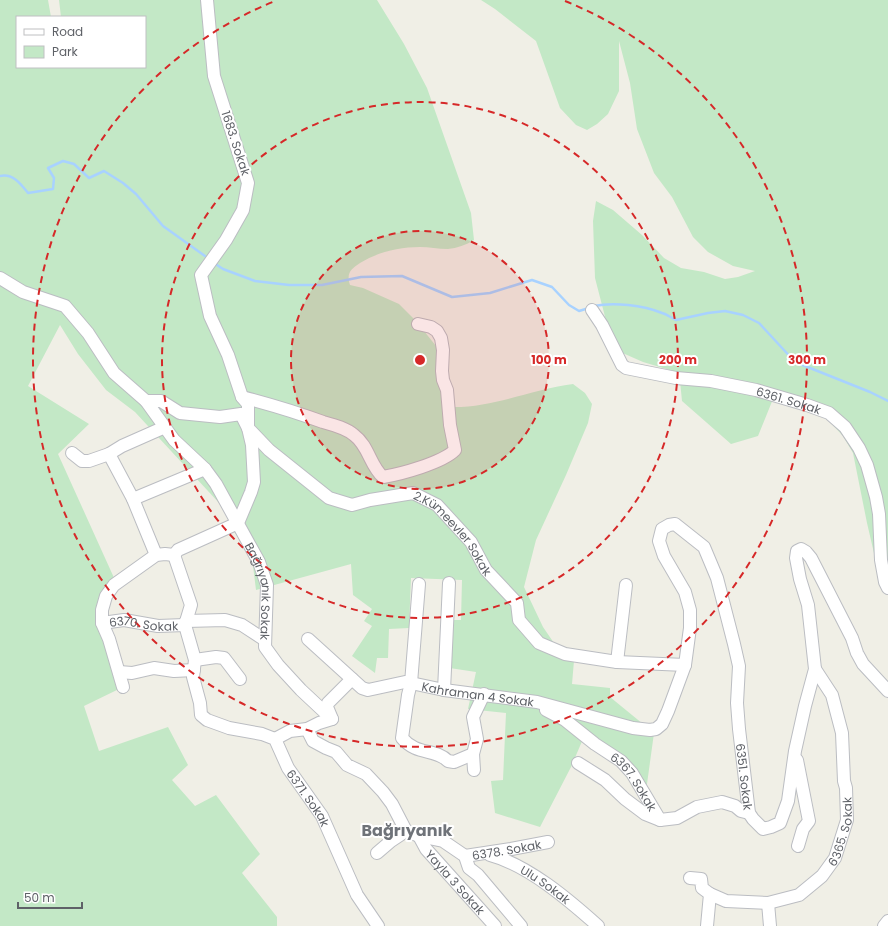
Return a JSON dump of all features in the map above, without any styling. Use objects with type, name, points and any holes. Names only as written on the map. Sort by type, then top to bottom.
[{"type":"street","name":"1683. Sokak","points":[[207,0],[214,76],[248,183],[243,210],[226,240],[201,275],[210,316],[228,355],[242,397]]},
{"type":"street","name":"Bağrıyanık Sokak","points":[[0,278],[23,292],[65,306],[88,333],[114,373],[146,401],[174,440],[205,469],[216,484],[238,523],[259,562],[268,585],[265,640],[266,647],[278,665],[301,690],[332,719]]},
{"type":"street","name":"6361. Sokak","points":[[592,310],[602,325],[620,361],[626,368],[676,378],[711,381],[756,390],[829,413],[846,427],[860,448],[867,465],[876,496],[879,514],[881,560],[885,582],[888,588]]},
{"type":"street","points":[[242,397],[278,406],[340,427],[354,434],[363,444],[377,472],[383,477],[397,475],[422,467],[451,454],[455,450],[450,425],[447,390],[443,380],[443,350],[441,338],[437,331],[431,327],[418,324]]},
{"type":"street","points":[[174,555],[178,550],[238,523],[254,482],[252,445],[248,428],[248,404],[242,397]]},
{"type":"street","name":"2.Kümeevler Sokak","points":[[146,401],[161,402],[180,413],[220,417],[241,414],[248,428],[268,450],[329,498],[352,505],[370,500],[413,493],[437,505],[471,542],[486,570],[517,602],[520,620],[539,643],[565,654],[618,662],[685,665]]},
{"type":"street","points":[[72,453],[82,461],[89,460],[110,454],[122,446],[165,427]]},
{"type":"street","points":[[110,454],[133,500],[156,555]]},
{"type":"street","points":[[133,500],[205,469]]},
{"type":"street","name":"6351. Sokak","points":[[685,665],[690,628],[690,610],[685,592],[664,556],[659,541],[662,529],[669,525],[675,524],[704,547],[717,578],[739,666],[737,703],[749,813],[763,829],[780,823],[788,801],[795,751],[815,670],[808,605],[800,579],[796,558],[797,552],[801,549],[811,558],[852,638],[857,653],[863,664],[888,691]]},
{"type":"street","points":[[123,687],[109,639],[102,623],[102,610],[106,596],[114,585],[156,555],[174,555]]},
{"type":"street","points":[[174,555],[191,605],[185,623],[194,665],[193,676],[200,703],[201,715],[207,720],[229,728],[262,734],[275,739],[290,731],[307,729],[318,723],[332,719],[327,707],[328,703],[352,679]]},
{"type":"street","points":[[444,690],[449,583]]},
{"type":"street","points":[[419,584],[411,683],[402,738],[407,744],[415,749],[443,756],[448,761],[454,762],[473,754]]},
{"type":"street","points":[[618,662],[626,585]]},
{"type":"street","name":"6370. Sokak","points":[[102,623],[124,620],[158,626],[225,620],[242,625],[265,640]]},
{"type":"street","name":"Kahraman 4 Sokak","points":[[308,639],[362,688],[368,690],[404,682],[444,690],[537,702],[633,728],[650,730],[656,729],[662,724],[685,665]]},
{"type":"street","points":[[119,672],[132,673],[154,668],[174,670],[216,657],[224,658],[240,679]]},
{"type":"street","name":"6365. Sokak","points":[[710,894],[726,901],[768,904],[799,895],[822,876],[835,858],[848,820],[846,788],[844,781],[842,733],[832,695],[815,670]]},
{"type":"street","points":[[474,770],[473,754],[477,739],[473,717],[484,694]]},
{"type":"street","name":"6367. Sokak","points":[[521,699],[565,720],[595,744],[621,761],[632,773],[660,820],[677,818],[697,807],[722,802],[735,806],[741,811],[749,813]]},
{"type":"street","points":[[307,729],[313,741],[336,752],[347,765],[366,774],[392,804],[406,831],[418,836],[443,841],[465,856],[469,868],[478,875],[521,926]]},
{"type":"street","name":"6371. Sokak","points":[[275,739],[288,768],[322,816],[357,895],[378,926]]},
{"type":"street","points":[[795,751],[809,821],[803,829],[798,846]]},
{"type":"street","points":[[578,763],[604,780],[625,799],[645,814],[660,820]]},
{"type":"street","points":[[377,853],[406,831]]},
{"type":"street","name":"Yayla 3 Sokak","points":[[418,836],[426,849],[495,926]]},
{"type":"street","name":"6378. Sokak","points":[[465,856],[548,842]]},
{"type":"street","name":"Ulu Sokak","points":[[488,853],[526,870],[582,912],[598,926]]},
{"type":"street","points":[[690,878],[701,879],[702,888],[710,894],[707,926]]},
{"type":"street","points":[[768,904],[770,926]]},
{"type":"street","points":[[884,926],[888,921]]},
{"type":"green space","points":[[0,0],[48,0],[51,16],[16,16],[16,68],[146,68],[146,16],[61,16],[59,0],[377,0],[404,44],[427,88],[471,213],[474,240],[465,245],[451,249],[412,247],[381,253],[367,259],[352,269],[349,274],[350,285],[363,288],[399,304],[416,321],[436,346],[440,371],[454,407],[484,404],[558,386],[573,384],[585,393],[592,404],[588,423],[536,540],[524,587],[543,627],[556,646],[575,649],[572,684],[610,688],[610,697],[654,733],[647,784],[636,790],[597,737],[586,732],[571,767],[540,827],[495,813],[491,781],[503,780],[506,713],[468,709],[476,672],[443,667],[441,620],[461,620],[462,580],[411,578],[409,628],[389,629],[388,658],[377,658],[375,673],[352,656],[372,626],[364,621],[372,609],[353,595],[351,564],[256,590],[252,558],[228,522],[232,517],[135,412],[106,390],[78,354],[60,325],[28,386],[89,424],[58,454],[115,580],[102,603],[119,689],[84,706],[99,751],[168,727],[188,765],[172,780],[195,806],[216,795],[260,854],[242,873],[277,917],[277,926],[0,926]]},
{"type":"green space","points":[[481,0],[888,0],[888,592],[883,592],[853,453],[843,436],[827,419],[804,407],[773,399],[758,436],[731,444],[682,401],[680,381],[673,371],[643,362],[618,351],[610,336],[595,278],[593,221],[596,201],[613,210],[642,235],[664,258],[681,268],[704,272],[725,279],[738,277],[755,271],[733,266],[708,252],[693,237],[672,197],[654,173],[637,129],[630,83],[619,41],[619,91],[608,114],[597,124],[587,130],[576,125],[560,108],[536,41]]},
{"type":"waterway","points":[[0,176],[9,176],[13,178],[28,193],[53,189],[54,178],[48,168],[63,161],[74,164],[89,178],[104,171],[123,183],[136,194],[163,226],[205,256]]},
{"type":"waterway","points":[[217,265],[223,269],[255,281],[289,285],[322,285],[361,277],[402,276],[452,297],[490,293],[532,280],[552,287],[569,305],[579,311],[589,308]]},
{"type":"waterway","points":[[594,306],[610,304],[637,306],[654,310],[676,320],[725,311],[743,315],[759,323],[795,362],[870,392],[888,401]]},
{"type":"district","name":"Bağrıyanık","points":[[407,830]]}]
